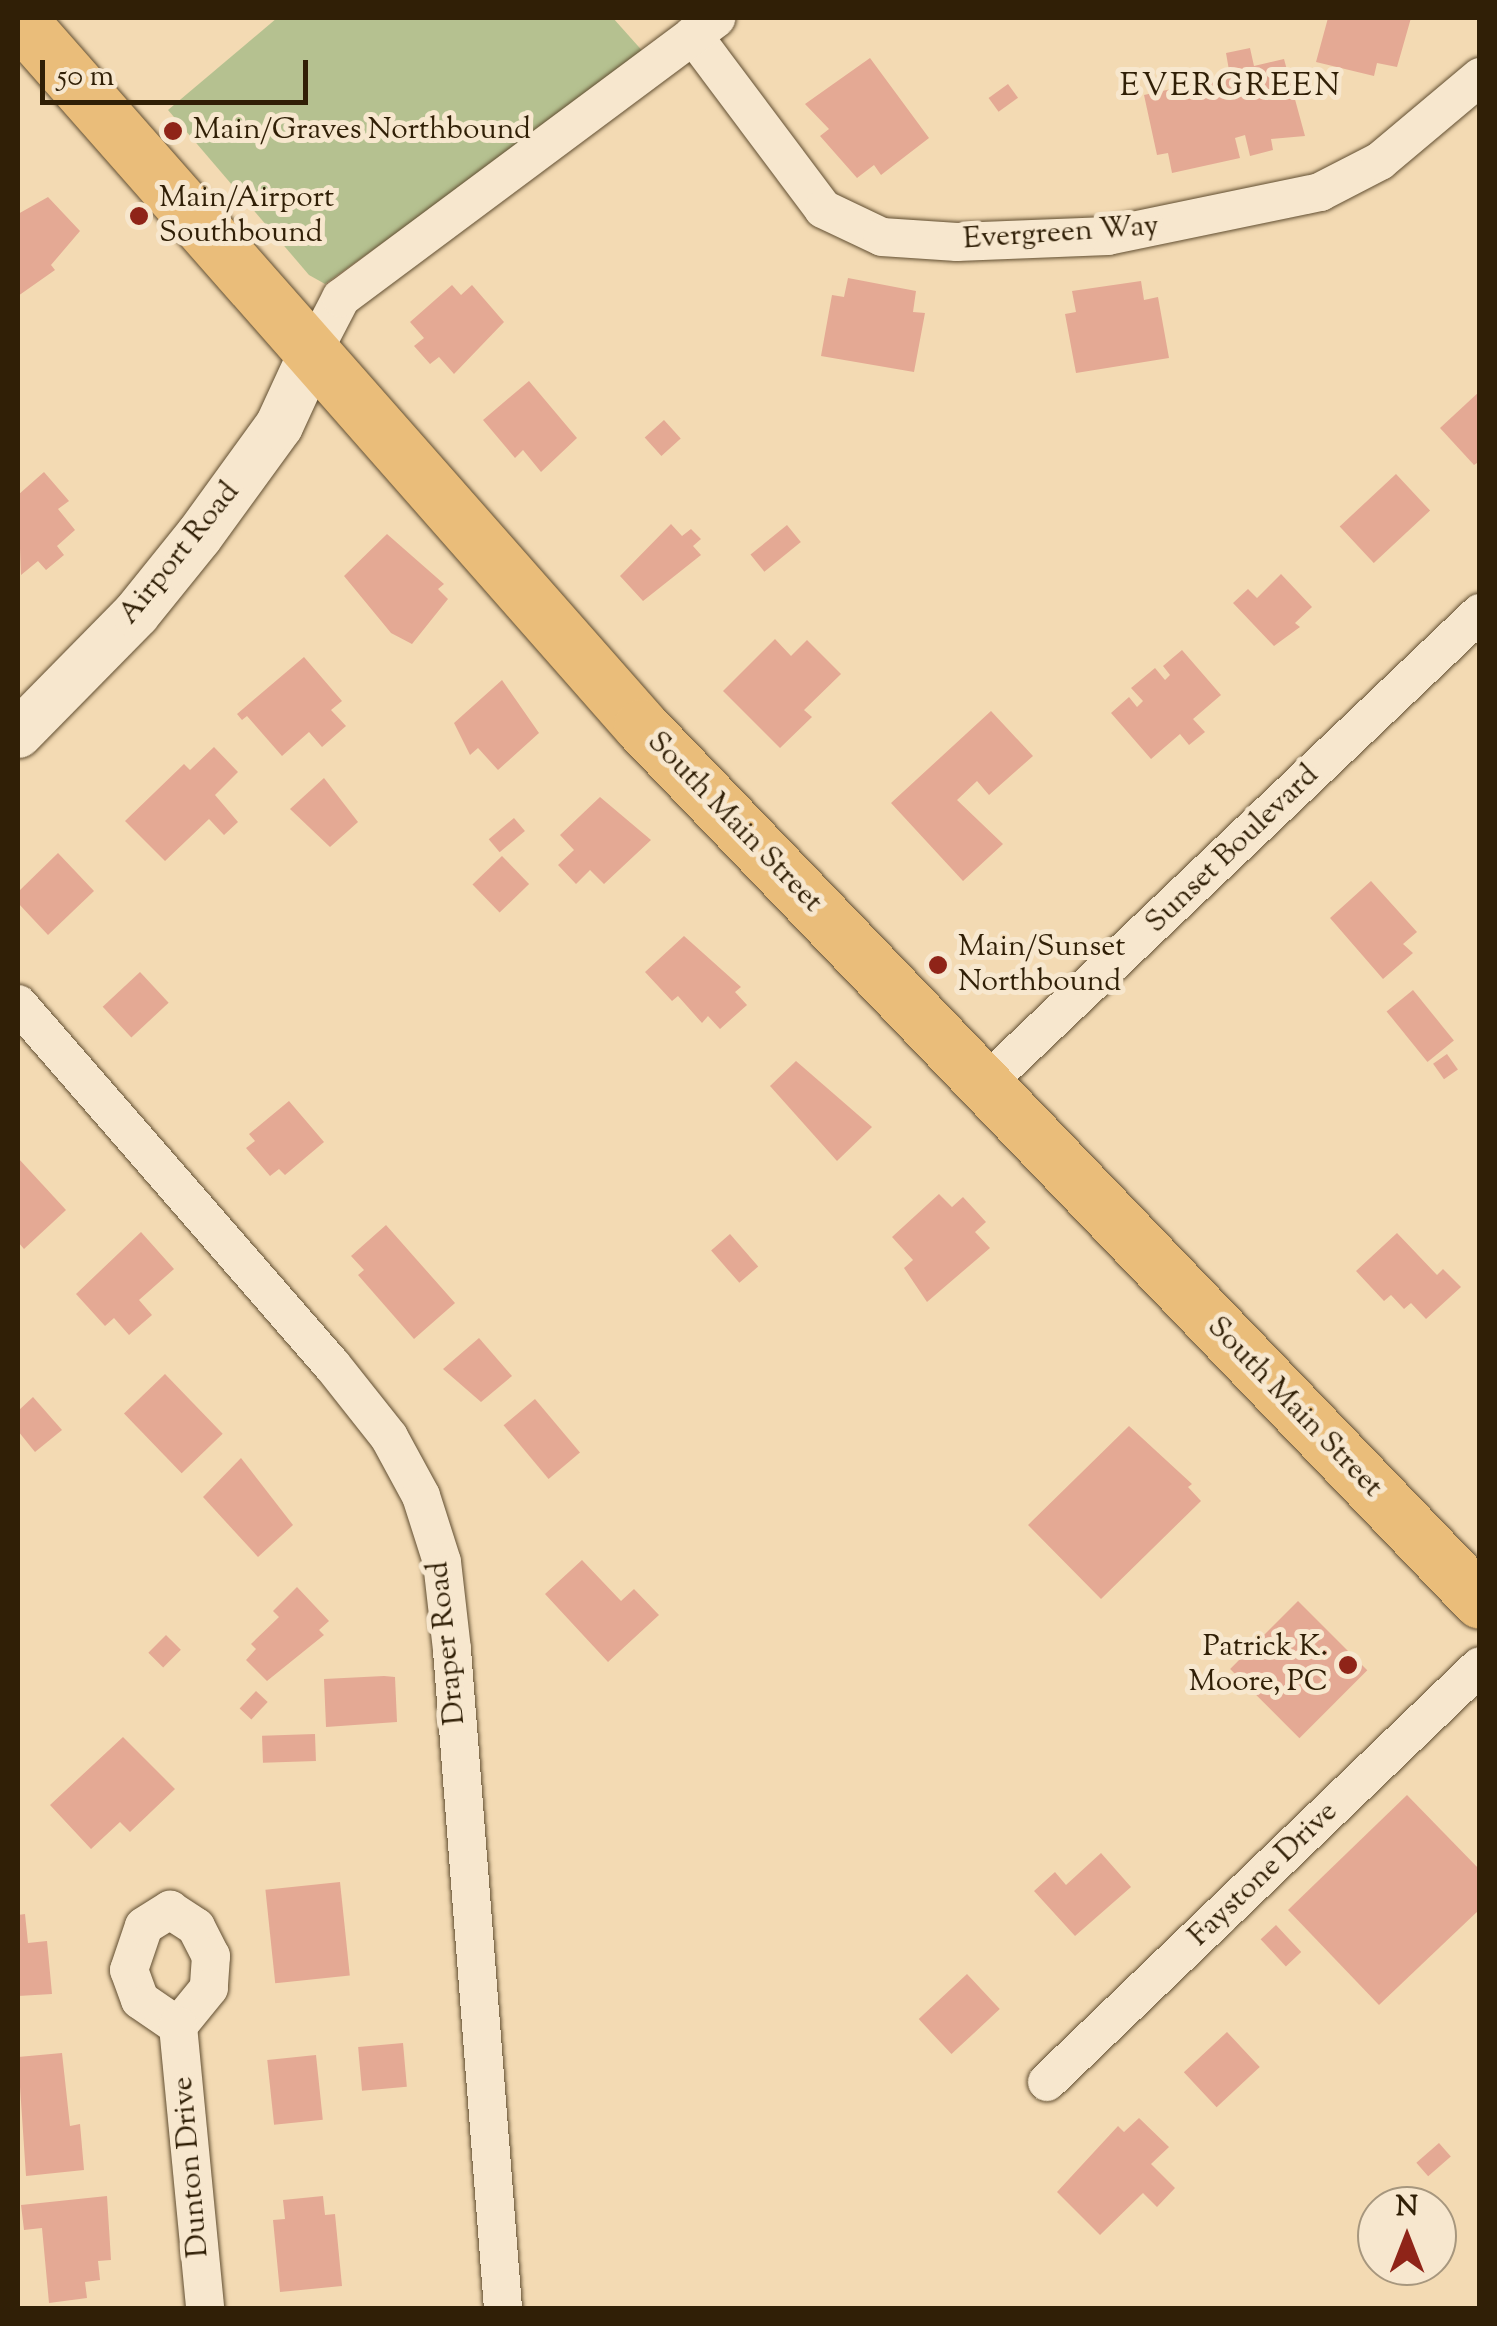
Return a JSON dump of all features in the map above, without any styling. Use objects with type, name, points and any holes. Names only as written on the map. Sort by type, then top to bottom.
[{"type":"main road","name":"South Main Street","points":[[18,18],[642,726],[1480,1602]]},
{"type":"street","points":[[313,352],[341,298],[704,26]]},
{"type":"street","name":"Evergreen Way","points":[[704,26],[822,208],[882,237],[958,242],[1108,236],[1320,192],[1380,161],[1480,76]]},
{"type":"street","name":"Airport Road","points":[[18,734],[136,614],[199,536],[279,426],[313,352]]},
{"type":"street","name":"Sunset Boulevard","points":[[984,1085],[1480,613]]},
{"type":"street","name":"Draper Road","points":[[18,1004],[332,1365],[389,1437],[421,1496],[442,1562],[452,1650],[503,2308]]},
{"type":"street","name":"Faystone Drive","points":[[1047,2082],[1480,1666]]},
{"type":"street","name":"Dunton Drive","points":[[178,2026],[205,2308]]},
{"type":"green space","points":[[277,18],[613,18],[646,55],[325,284],[309,275],[168,110]]},
{"type":"building","points":[[1328,18],[1411,18],[1397,67],[1377,63],[1374,76],[1316,62]]},
{"type":"building","points":[[1250,48],[1254,66],[1284,59],[1305,136],[1271,139],[1273,150],[1250,156],[1245,135],[1235,138],[1240,158],[1172,173],[1168,153],[1157,155],[1144,95],[1230,76],[1226,53]]},
{"type":"building","points":[[870,58],[929,138],[881,175],[874,165],[857,178],[820,136],[829,129],[805,104]]},
{"type":"building","points":[[1008,84],[1018,98],[999,112],[989,98]]},
{"type":"building","points":[[48,197],[80,231],[51,265],[55,270],[18,296],[18,214]]},
{"type":"building","points":[[848,278],[916,291],[913,312],[925,313],[914,372],[821,356],[832,295],[844,297]]},
{"type":"building","points":[[1141,281],[1144,300],[1158,297],[1169,358],[1076,373],[1065,314],[1076,312],[1072,291]]},
{"type":"building","points":[[452,285],[461,295],[472,285],[504,322],[454,374],[439,357],[430,364],[414,346],[424,338],[410,322]]},
{"type":"building","points":[[529,381],[577,438],[541,472],[523,450],[515,458],[483,420]]},
{"type":"building","points":[[1480,391],[1480,461],[1474,465],[1440,428]]},
{"type":"building","points":[[664,420],[681,439],[661,456],[645,437]]},
{"type":"building","points":[[44,472],[69,501],[58,509],[75,530],[57,546],[64,555],[46,570],[38,561],[21,575],[18,495]]},
{"type":"building","points":[[1396,474],[1430,511],[1374,563],[1340,527]]},
{"type":"building","points":[[671,524],[682,536],[691,529],[701,539],[693,546],[701,555],[643,601],[620,576]]},
{"type":"building","points":[[787,525],[801,542],[764,572],[750,555]]},
{"type":"building","points":[[387,534],[444,584],[438,589],[448,599],[412,644],[391,633],[344,576]]},
{"type":"building","points":[[1281,574],[1312,607],[1295,623],[1300,627],[1274,646],[1233,603],[1248,589],[1257,598]]},
{"type":"building","points":[[775,639],[791,656],[807,640],[841,674],[804,710],[812,717],[780,748],[723,691]]},
{"type":"building","points":[[1182,650],[1221,695],[1193,719],[1205,732],[1189,745],[1180,734],[1151,759],[1111,713],[1129,697],[1137,707],[1143,701],[1131,688],[1155,668],[1165,680],[1170,675],[1163,666]]},
{"type":"building","points":[[304,657],[342,701],[331,710],[346,726],[322,747],[309,732],[282,756],[247,716],[242,720],[237,714]]},
{"type":"building","points":[[502,680],[539,733],[498,770],[478,748],[470,755],[454,723]]},
{"type":"building","points":[[991,711],[1033,756],[989,795],[977,781],[957,800],[1003,844],[963,881],[891,803]]},
{"type":"building","points":[[214,747],[238,772],[215,795],[238,822],[224,835],[209,819],[165,861],[125,821],[184,764],[190,770]]},
{"type":"building","points":[[324,778],[358,822],[330,847],[290,809]]},
{"type":"building","points":[[600,797],[651,840],[604,884],[590,870],[576,884],[558,865],[574,850],[560,835]]},
{"type":"building","points":[[514,818],[525,831],[500,852],[489,839]]},
{"type":"building","points":[[58,853],[94,891],[48,935],[18,903],[18,892]]},
{"type":"building","points":[[502,856],[529,884],[500,913],[473,884]]},
{"type":"building","points":[[1371,881],[1417,932],[1403,944],[1413,953],[1383,979],[1330,918]]},
{"type":"building","points":[[684,936],[741,987],[735,992],[747,1005],[720,1029],[708,1016],[702,1023],[678,996],[672,1001],[645,972]]},
{"type":"building","points":[[140,972],[169,1003],[131,1037],[103,1007]]},
{"type":"building","points":[[1413,990],[1454,1041],[1427,1062],[1387,1011]]},
{"type":"building","points":[[1447,1054],[1458,1070],[1444,1079],[1433,1064]]},
{"type":"building","points":[[796,1061],[872,1127],[837,1161],[770,1086]]},
{"type":"building","points":[[289,1101],[324,1142],[285,1175],[279,1169],[270,1176],[246,1148],[255,1141],[249,1134]]},
{"type":"building","points":[[18,1158],[66,1210],[24,1249],[18,1242]]},
{"type":"building","points":[[939,1194],[952,1207],[963,1197],[986,1222],[975,1232],[990,1248],[927,1302],[904,1268],[913,1260],[892,1237]]},
{"type":"building","points":[[386,1225],[455,1303],[414,1339],[358,1275],[364,1270],[351,1256]]},
{"type":"building","points":[[141,1232],[174,1269],[139,1300],[152,1315],[129,1335],[114,1318],[105,1326],[76,1294]]},
{"type":"building","points":[[1397,1233],[1437,1275],[1443,1269],[1461,1287],[1426,1319],[1411,1303],[1404,1309],[1391,1295],[1384,1301],[1356,1271]]},
{"type":"building","points":[[730,1234],[758,1266],[739,1283],[711,1250]]},
{"type":"building","points":[[479,1338],[512,1376],[481,1402],[443,1369]]},
{"type":"building","points":[[165,1374],[223,1434],[182,1473],[124,1414]]},
{"type":"building","points":[[33,1397],[62,1430],[35,1452],[18,1431],[18,1411]]},
{"type":"building","points":[[535,1399],[580,1453],[549,1479],[504,1425]]},
{"type":"building","points":[[1129,1426],[1192,1484],[1188,1487],[1201,1501],[1101,1599],[1028,1525]]},
{"type":"building","points":[[241,1458],[293,1525],[258,1557],[203,1497]]},
{"type":"building","points":[[582,1560],[621,1601],[634,1589],[659,1615],[608,1662],[545,1594]]},
{"type":"building","points":[[297,1587],[329,1621],[319,1630],[324,1635],[267,1681],[246,1660],[256,1649],[251,1644],[279,1617],[273,1611]]},
{"type":"building","points":[[1298,1601],[1367,1670],[1299,1738],[1230,1669]]},
{"type":"building","points":[[166,1635],[181,1650],[163,1668],[148,1653]]},
{"type":"building","points":[[395,1677],[397,1722],[326,1727],[324,1679]]},
{"type":"building","points":[[256,1691],[268,1702],[251,1719],[240,1709]]},
{"type":"building","points":[[315,1734],[316,1761],[263,1763],[262,1736]]},
{"type":"building","points":[[123,1737],[175,1789],[130,1832],[120,1822],[91,1849],[50,1805]]},
{"type":"building","points":[[1407,1795],[1480,1870],[1480,1909],[1379,2005],[1288,1910]]},
{"type":"building","points":[[1101,1853],[1131,1887],[1075,1936],[1034,1891],[1055,1872],[1066,1885]]},
{"type":"building","points":[[340,1882],[350,1975],[275,1983],[265,1890]]},
{"type":"building","points":[[25,1914],[28,1943],[47,1941],[52,1994],[18,1996],[18,1915]]},
{"type":"building","points":[[1276,1925],[1301,1952],[1286,1966],[1261,1939]]},
{"type":"building","points":[[967,1974],[1000,2009],[951,2054],[919,2019]]},
{"type":"building","points":[[1227,2032],[1260,2067],[1217,2107],[1184,2072]]},
{"type":"building","points":[[403,2043],[407,2087],[362,2091],[358,2047]]},
{"type":"building","points":[[62,2053],[70,2126],[80,2124],[84,2170],[26,2176],[18,2057]]},
{"type":"building","points":[[316,2055],[323,2120],[274,2125],[267,2060]]},
{"type":"building","points":[[1139,2118],[1169,2147],[1151,2164],[1175,2188],[1157,2207],[1143,2193],[1100,2235],[1057,2192],[1118,2126],[1124,2132]]},
{"type":"building","points":[[1439,2143],[1451,2157],[1428,2176],[1416,2163]]},
{"type":"building","points":[[107,2196],[111,2260],[98,2261],[100,2280],[85,2282],[87,2298],[49,2303],[42,2228],[24,2230],[21,2205]]},
{"type":"building","points":[[323,2196],[325,2215],[335,2214],[342,2286],[280,2292],[273,2220],[285,2219],[283,2200]]},
{"type":"place","name":"Main/Graves Northbound","points":[[173,131]]},
{"type":"place","name":"Main/Airport Southbound","points":[[139,216]]},
{"type":"place","name":"Main/Sunset Northbound","points":[[938,965]]},
{"type":"place","name":"Patrick K. Moore, PC","points":[[1348,1665]]},
{"type":"district","name":"EVERGREEN","points":[[1231,87]]}]
